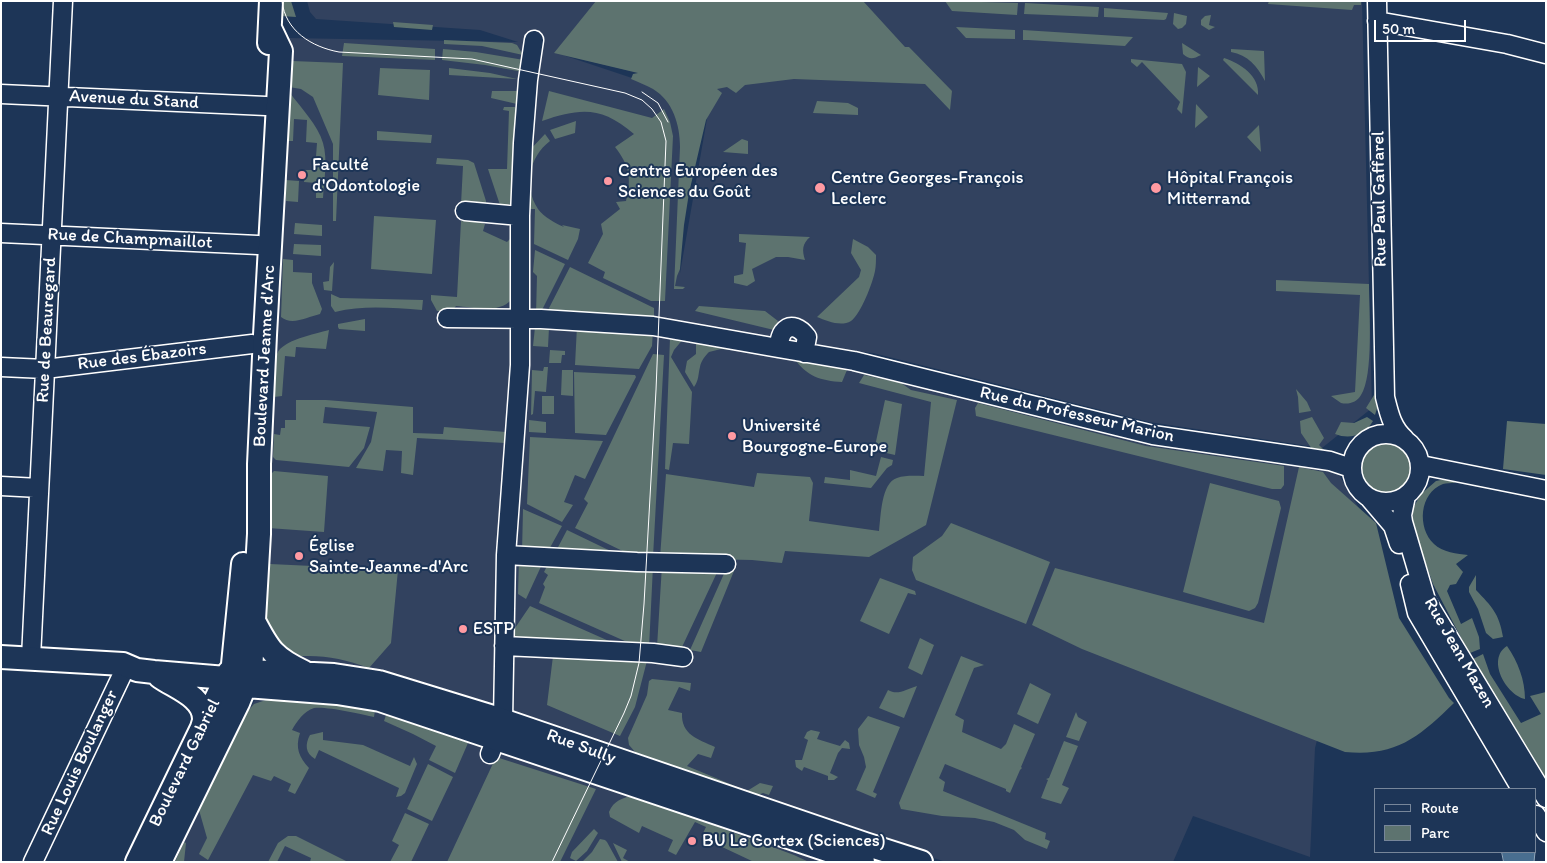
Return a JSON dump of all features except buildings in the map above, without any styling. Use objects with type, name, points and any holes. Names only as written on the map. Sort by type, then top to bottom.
[{"type":"main road","name":"Boulevard Jeanne d'Arc","points":[[239,675],[252,344],[271,1]]},
{"type":"main road","name":"Boulevard Jeanne d'Arc","points":[[239,675],[254,621],[259,534],[259,464],[282,51],[270,28]]},
{"type":"main road","points":[[254,621],[271,651],[285,663],[307,673]]},
{"type":"main road","points":[[1,657],[123,664],[137,670],[154,672],[239,675]]},
{"type":"main road","points":[[123,664],[136,659],[239,675]]},
{"type":"main road","points":[[154,672],[185,691],[198,704],[204,718],[201,730]]},
{"type":"main road","name":"Rue Sully","points":[[239,675],[307,673],[379,682],[497,738],[842,837],[922,862]]},
{"type":"main road","name":"Rue Sully","points":[[239,675],[380,700],[855,860]]},
{"type":"main road","name":"Boulevard Gabriel","points":[[137,862],[201,730],[239,675]]},
{"type":"main road","name":"Boulevard Gabriel","points":[[160,862],[191,797],[204,749],[239,675]]},
{"type":"street","name":"Rue de Beauregard","points":[[31,658],[63,1]]},
{"type":"street","name":"Rue Paul Gaffarel","points":[[1377,1],[1384,397]]},
{"type":"street","points":[[1378,21],[1508,44],[1546,54]]},
{"type":"street","points":[[497,738],[504,646],[506,555],[520,365],[520,216],[525,116],[534,40]]},
{"type":"street","name":"Avenue du Stand","points":[[1,94],[266,106]]},
{"type":"street","points":[[465,211],[520,216]]},
{"type":"street","name":"Rue de Champmaillot","points":[[1,233],[258,245]]},
{"type":"street","name":"Rue du Professeur Marion","points":[[447,318],[521,319],[654,326],[681,330],[854,361],[1153,435],[1330,461],[1352,468]]},
{"type":"street","points":[[778,348],[782,333],[787,328],[795,327],[807,337],[804,353]]},
{"type":"street","name":"Rue des Ébazoirs","points":[[1,367],[45,369],[252,344]]},
{"type":"street","points":[[1384,397],[1393,425],[1399,434],[1413,446],[1421,465],[1418,483],[1406,496],[1388,502],[1370,499],[1357,486],[1353,478],[1352,468],[1353,458],[1358,448],[1377,426],[1384,397]]},
{"type":"street","points":[[1366,440],[1375,435],[1385,434],[1405,439]]},
{"type":"street","points":[[1421,465],[1546,490]]},
{"type":"street","points":[[1,486],[39,488]]},
{"type":"street","name":"Rue Jean Mazen","points":[[1406,496],[1402,515],[1403,522],[1426,600],[1546,798]]},
{"type":"street","name":"Rue Jean Mazen","points":[[1370,499],[1393,526],[1417,613],[1520,788]]},
{"type":"street","points":[[506,555],[637,562],[726,564]]},
{"type":"street","points":[[504,646],[683,656]]},
{"type":"street","name":"Rue Louis Boulanger","points":[[33,862],[122,675],[123,664]]},
{"type":"street","points":[[1537,817],[1546,832]]},
{"type":"street","points":[[842,837],[855,860]]},
{"type":"street","points":[[802,842],[825,862]]},
{"type":"shaded area","name":"Université Bourgogne-Europe","points":[[307,1],[1362,1],[1372,408],[1322,448],[1149,422],[873,353],[833,349],[949,381],[1336,470],[1372,530],[1315,748],[1310,857],[1193,816],[1173,862],[946,862],[884,842],[879,862],[174,862],[248,711],[262,689],[287,38],[518,42],[480,30],[316,19],[310,12]],"holes":[[[563,55],[712,90],[680,273],[682,116],[659,87]]]},
{"type":"shaded area","points":[[1502,853],[1535,853],[1534,862],[1504,862]]},
{"type":"green space","points":[[277,1],[291,1],[296,17],[281,16]]},
{"type":"green space","points":[[596,1],[863,1],[905,47],[909,47],[952,91],[950,110],[925,84],[794,79],[745,85],[736,93],[727,87],[717,89],[722,93],[706,120],[689,193],[680,269],[675,286],[685,287],[683,289],[674,289],[680,147],[679,130],[674,114],[660,94],[631,79],[633,74],[638,73],[554,53]]},
{"type":"green space","points":[[945,1],[1018,3],[1017,15],[952,11]]},
{"type":"green space","points":[[1269,1],[1361,1],[1361,5],[1354,5],[1352,10],[1268,4]]},
{"type":"green space","points":[[1025,3],[1099,7],[1098,17],[1024,14]]},
{"type":"green space","points":[[1104,8],[1168,13],[1164,20],[1104,17]]},
{"type":"green space","points":[[1174,13],[1187,16],[1186,24],[1182,28],[1178,29],[1173,24]]},
{"type":"green space","points":[[1211,15],[1209,25],[1215,27],[1209,30],[1201,25],[1201,20],[1205,16]]},
{"type":"green space","points":[[393,22],[433,25],[432,30],[394,27]]},
{"type":"green space","points":[[956,27],[1015,30],[1015,39],[966,38]]},
{"type":"green space","points":[[1023,30],[1133,37],[1125,46],[1023,40]]},
{"type":"green space","points":[[444,40],[512,43],[517,45],[523,55],[482,46],[444,44]]},
{"type":"green space","points":[[344,43],[435,49],[435,60],[342,56]]},
{"type":"green space","points":[[1182,43],[1201,55],[1192,58],[1185,56]]},
{"type":"green space","points":[[443,49],[524,60],[523,72],[442,60]]},
{"type":"green space","points":[[1231,49],[1264,51],[1265,81],[1251,62],[1237,53],[1231,52]]},
{"type":"green space","points":[[1224,58],[1248,71],[1256,82],[1258,95],[1223,60]]},
{"type":"green space","points":[[1131,59],[1182,64],[1186,72],[1182,114],[1177,109],[1180,102],[1142,62],[1137,67],[1131,62]]},
{"type":"green space","points":[[292,61],[343,63],[336,221],[333,221],[333,144],[313,97],[301,89],[289,87]]},
{"type":"green space","points":[[1198,67],[1210,76],[1197,87]]},
{"type":"green space","points":[[380,68],[430,70],[429,100],[378,95]]},
{"type":"green space","points":[[449,68],[490,73],[517,79],[449,75]]},
{"type":"green space","points":[[492,91],[517,91],[517,104],[491,98]]},
{"type":"green space","points":[[549,91],[652,118],[664,109],[670,122],[673,136],[665,301],[651,301],[603,278],[605,272],[588,263],[603,234],[601,224],[620,209],[616,202],[626,201],[629,185],[628,172],[615,147],[634,134],[611,118],[590,112],[568,114],[542,121]]},
{"type":"green space","points":[[290,93],[321,136],[325,163],[323,198],[316,198],[316,183],[304,182],[305,170],[315,170],[317,143],[306,142],[307,120],[294,119],[293,141],[288,141]]},
{"type":"green space","points":[[817,101],[848,103],[858,108],[858,115],[813,113]]},
{"type":"green space","points":[[1196,104],[1208,117],[1195,128]]},
{"type":"green space","points":[[504,107],[515,107],[517,110],[512,203],[501,208],[488,169],[507,169],[509,111],[503,110]]},
{"type":"green space","points":[[576,121],[575,133],[555,139],[550,130]]},
{"type":"green space","points":[[1259,125],[1261,152],[1247,137]]},
{"type":"green space","points":[[377,131],[432,135],[431,143],[377,140]]},
{"type":"green space","points":[[545,134],[550,141],[537,155],[533,163],[530,172],[531,191],[538,209],[546,217],[564,227],[562,225],[580,229],[578,239],[568,260],[534,244],[535,209],[524,209],[528,152]]},
{"type":"green space","points":[[742,139],[748,141],[748,154],[723,152]]},
{"type":"green space","points":[[437,158],[468,160],[474,163],[486,205],[461,204],[463,166],[436,164]]},
{"type":"green space","points":[[286,180],[299,181],[298,202],[286,201]]},
{"type":"green space","points":[[374,216],[436,220],[432,274],[371,269]]},
{"type":"green space","points":[[461,221],[485,224],[483,231],[507,242],[511,238],[515,243],[511,300],[500,307],[485,309],[456,306],[452,311],[437,311],[431,300],[431,295],[457,297]]},
{"type":"green space","points":[[295,223],[322,225],[322,236],[294,234]]},
{"type":"green space","points":[[739,234],[810,237],[803,247],[805,260],[776,257],[752,269],[755,281],[747,286],[734,283],[734,276],[743,274],[746,243],[739,242]]},
{"type":"green space","points":[[853,239],[868,247],[876,255],[875,271],[859,312],[847,323],[834,323],[817,317],[859,277],[861,270],[851,253]]},
{"type":"green space","points":[[294,244],[321,245],[321,256],[293,254]]},
{"type":"green space","points":[[535,250],[565,264],[540,314],[536,314],[537,276],[533,272]]},
{"type":"green space","points":[[283,259],[293,260],[293,272],[312,273],[312,283],[322,309],[320,314],[295,321],[285,320],[281,317]]},
{"type":"green space","points":[[334,262],[332,291],[324,290],[323,282],[329,281],[330,267]]},
{"type":"green space","points":[[570,267],[654,308],[654,319],[547,312]]},
{"type":"green space","points":[[1276,280],[1369,284],[1370,342],[1368,373],[1361,395],[1355,401],[1347,404],[1341,403],[1331,396],[1355,392],[1360,295],[1276,291]]},
{"type":"green space","points":[[331,294],[340,298],[423,300],[422,310],[367,308],[335,312],[331,306]]},
{"type":"green space","points":[[699,306],[765,311],[778,321],[774,330],[695,311]]},
{"type":"green space","points":[[365,319],[365,331],[339,329],[338,327],[338,324]]},
{"type":"green space","points":[[577,326],[653,330],[652,346],[639,369],[575,365]]},
{"type":"green space","points":[[535,327],[549,328],[548,347],[533,346]]},
{"type":"green space","points":[[329,330],[326,349],[296,347],[295,357],[285,356],[282,396],[274,397],[276,358],[280,349],[292,341]]},
{"type":"green space","points":[[696,337],[735,343],[730,350],[721,349],[709,352],[701,363],[698,380],[694,387],[685,372],[687,361],[696,354]]},
{"type":"green space","points":[[670,338],[684,338],[671,357],[692,392],[689,444],[673,443],[669,470],[665,469]]},
{"type":"green space","points":[[550,350],[565,351],[565,355],[562,355],[561,363],[549,363]]},
{"type":"green space","points":[[653,354],[664,355],[653,557],[635,557],[575,528],[588,503],[584,499]]},
{"type":"green space","points":[[794,358],[847,370],[842,382],[821,379],[809,373]]},
{"type":"green space","points":[[544,367],[548,367],[546,392],[535,391],[533,414],[531,415],[532,370],[543,371]]},
{"type":"green space","points":[[562,370],[573,370],[573,396],[561,395]]},
{"type":"green space","points":[[574,372],[635,375],[636,377],[606,435],[575,433]]},
{"type":"green space","points":[[864,375],[901,383],[911,390],[957,400],[926,525],[869,557],[785,551],[782,563],[752,560],[660,558],[666,474],[754,487],[757,473],[810,477],[813,483],[809,521],[879,531],[885,493],[892,481],[903,476],[924,476],[931,402],[859,383]]},
{"type":"green space","points":[[1376,385],[1378,405],[1375,415],[1366,408],[1374,395]]},
{"type":"green space","points":[[1296,389],[1307,402],[1311,411],[1299,413]]},
{"type":"green space","points":[[542,396],[554,396],[554,414],[542,414]]},
{"type":"green space","points":[[296,400],[326,400],[413,407],[413,433],[443,434],[444,427],[506,432],[505,443],[417,438],[413,475],[401,473],[402,451],[386,450],[383,471],[356,468],[371,442],[377,412],[325,407],[323,423],[370,427],[364,448],[349,467],[276,460],[273,457],[274,434],[280,435],[281,428],[285,428],[285,420],[296,420]]},
{"type":"green space","points":[[885,400],[902,404],[895,455],[882,452],[883,447],[875,446]]},
{"type":"green space","points":[[978,403],[1146,446],[1284,466],[1284,485],[1281,489],[1272,489],[976,416],[975,408]]},
{"type":"green space","points":[[1312,417],[1324,438],[1319,445],[1327,453],[1314,452],[1301,433],[1300,421]]},
{"type":"green space","points":[[1367,417],[1373,421],[1361,433],[1352,436],[1335,434],[1341,422],[1354,423]]},
{"type":"green space","points":[[529,420],[546,422],[546,433],[529,432]]},
{"type":"green space","points":[[1507,421],[1546,424],[1546,475],[1503,469]]},
{"type":"green space","points":[[530,437],[603,441],[585,479],[575,475],[564,502],[573,505],[562,522],[527,504]]},
{"type":"green space","points":[[1386,441],[1396,443],[1404,449],[1410,457],[1412,467],[1410,477],[1404,485],[1396,491],[1386,493],[1376,491],[1368,485],[1362,477],[1360,467],[1362,457],[1368,449],[1376,443]]},
{"type":"green space","points":[[881,457],[893,460],[892,465],[887,468],[871,488],[824,483],[825,477],[850,480],[850,470],[876,476]]},
{"type":"green space","points":[[1299,467],[1323,472],[1331,483],[1376,523],[1399,618],[1454,703],[1418,735],[1393,748],[1363,753],[1345,752],[1082,649],[1032,625],[1055,568],[1264,623]]},
{"type":"green space","points":[[274,471],[328,476],[324,532],[268,528],[271,474]]},
{"type":"green space","points":[[1451,478],[1455,483],[1443,484],[1429,495],[1423,511],[1423,520],[1429,537],[1437,547],[1450,552],[1468,555],[1456,564],[1463,572],[1456,584],[1450,585],[1447,591],[1461,624],[1472,618],[1479,637],[1480,649],[1470,653],[1433,584],[1416,536],[1413,521],[1413,508],[1421,494],[1436,481]]},
{"type":"green space","points":[[1210,483],[1279,501],[1281,508],[1258,603],[1255,608],[1249,611],[1183,592]]},
{"type":"green space","points":[[523,509],[562,526],[547,553],[522,552]]},
{"type":"green space","points":[[951,523],[1050,562],[1026,624],[916,580],[912,570],[913,557],[942,536]]},
{"type":"green space","points":[[567,530],[623,557],[555,553]]},
{"type":"green space","points":[[519,559],[544,560],[526,599],[518,594]]},
{"type":"green space","points":[[550,560],[653,566],[649,648],[636,646],[539,603],[545,587],[543,584],[548,575],[544,572]]},
{"type":"green space","points":[[721,564],[682,647],[657,647],[662,565]]},
{"type":"green space","points":[[267,565],[398,570],[391,643],[369,668],[330,658],[311,656],[290,657],[264,632]]},
{"type":"green space","points":[[736,566],[701,652],[690,650],[727,567]]},
{"type":"green space","points":[[1476,575],[1476,590],[1494,611],[1503,637],[1493,639],[1486,633],[1478,609],[1469,592],[1469,587]]},
{"type":"green space","points":[[880,578],[915,591],[916,595],[908,593],[889,634],[860,621]]},
{"type":"green space","points":[[530,606],[618,645],[515,642],[515,628]]},
{"type":"green space","points":[[920,638],[934,645],[922,675],[908,668]]},
{"type":"green space","points":[[1507,646],[1520,671],[1525,699],[1511,691],[1501,676],[1498,659],[1501,652]]},
{"type":"green space","points":[[1483,654],[1490,674],[1521,723],[1541,714],[1530,696],[1546,692],[1546,782],[1473,659]]},
{"type":"green space","points":[[553,656],[648,657],[635,707],[620,736],[547,705]]},
{"type":"green space","points":[[961,656],[984,665],[974,668],[955,715],[964,720],[962,732],[1001,749],[1006,744],[1014,724],[1035,734],[1010,793],[1006,789],[945,764],[939,778],[945,782],[943,791],[1046,833],[1045,839],[1050,841],[1047,849],[1025,840],[1014,830],[994,822],[901,809],[899,803]]},
{"type":"green space","points":[[652,679],[691,683],[690,691],[679,687],[668,710],[682,713],[684,726],[688,731],[697,739],[715,747],[711,758],[698,754],[687,766],[747,791],[760,783],[773,786],[769,795],[763,793],[753,797],[636,753],[629,745],[628,738],[647,695],[649,681]]},
{"type":"green space","points":[[1030,683],[1051,694],[1038,724],[1017,714]]},
{"type":"green space","points":[[917,686],[904,718],[879,708],[888,690],[899,692]]},
{"type":"green space","points":[[269,699],[375,710],[374,717],[326,708],[310,709],[304,714],[292,730],[300,733],[299,752],[309,768],[295,794],[288,791],[291,784],[274,776],[271,781],[253,775],[208,860],[199,854],[207,838],[199,810],[248,711],[254,704]]},
{"type":"green space","points":[[387,712],[468,743],[455,773],[429,760],[436,746],[384,721]]},
{"type":"green space","points":[[1076,712],[1078,717],[1087,722],[1079,741],[1066,737]]},
{"type":"green space","points":[[868,716],[900,727],[873,792],[877,794],[875,798],[856,790],[866,767],[859,745],[858,729]]},
{"type":"green space","points":[[811,730],[820,732],[817,739],[840,746],[845,740],[849,743],[850,749],[842,748],[838,753],[830,773],[838,777],[834,780],[828,780],[828,776],[804,767],[802,771],[796,767],[795,760],[802,760],[808,740],[804,738],[807,732]]},
{"type":"green space","points":[[323,732],[323,740],[363,745],[410,766],[414,757],[417,764],[405,793],[396,797],[399,788],[319,750],[315,759],[312,757],[307,748],[308,738],[310,735]]},
{"type":"green space","points":[[1064,741],[1078,746],[1062,785],[1069,788],[1061,804],[1041,798],[1048,780],[1046,779],[1049,778]]},
{"type":"green space","points":[[496,757],[596,789],[560,862],[447,862]]},
{"type":"green space","points":[[428,764],[453,777],[432,821],[407,809]]},
{"type":"green space","points":[[632,795],[809,862],[754,862],[701,837],[706,827],[695,822],[676,855],[668,851],[673,840],[642,826],[639,833],[610,817],[609,812],[613,805],[619,800]]},
{"type":"green space","points":[[405,813],[429,824],[411,862],[390,862],[399,845],[392,841]]},
{"type":"green space","points":[[594,829],[598,833],[587,851],[576,861],[570,858],[572,852]]},
{"type":"green space","points":[[288,836],[296,836],[348,862],[310,862],[311,858],[285,846],[277,862],[268,862],[278,843]]},
{"type":"green space","points":[[600,839],[607,842],[618,862],[582,862],[592,852]]},
{"type":"green space","points":[[184,842],[186,843],[184,862],[175,862]]},
{"type":"green space","points":[[613,843],[627,850],[623,858],[630,862],[622,862]]},
{"type":"tram line","points":[[282,1],[284,12],[294,29],[310,42],[329,50],[472,59],[625,93],[642,100],[652,109],[661,122],[666,141],[656,390],[639,663],[631,696],[624,713],[552,862]]},
{"type":"tram line","points":[[642,92],[658,103],[668,122]]},
{"type":"place","name":"Faculté d'Odontologie","points":[[302,175]]},
{"type":"place","name":"Centre Européen des Sciences du Goût","points":[[608,181]]},
{"type":"place","name":"Centre Georges-François Leclerc","points":[[820,188]]},
{"type":"place","name":"Hôpital François Mitterrand","points":[[1156,188]]},
{"type":"place","name":"Université Bourgogne-Europe","points":[[732,436]]},
{"type":"place","name":"Église Sainte-Jeanne-d'Arc","points":[[299,556]]},
{"type":"place","name":"ESTP","points":[[463,629]]},
{"type":"place","name":"BU Le Cortex (Sciences)","points":[[692,841]]}]
